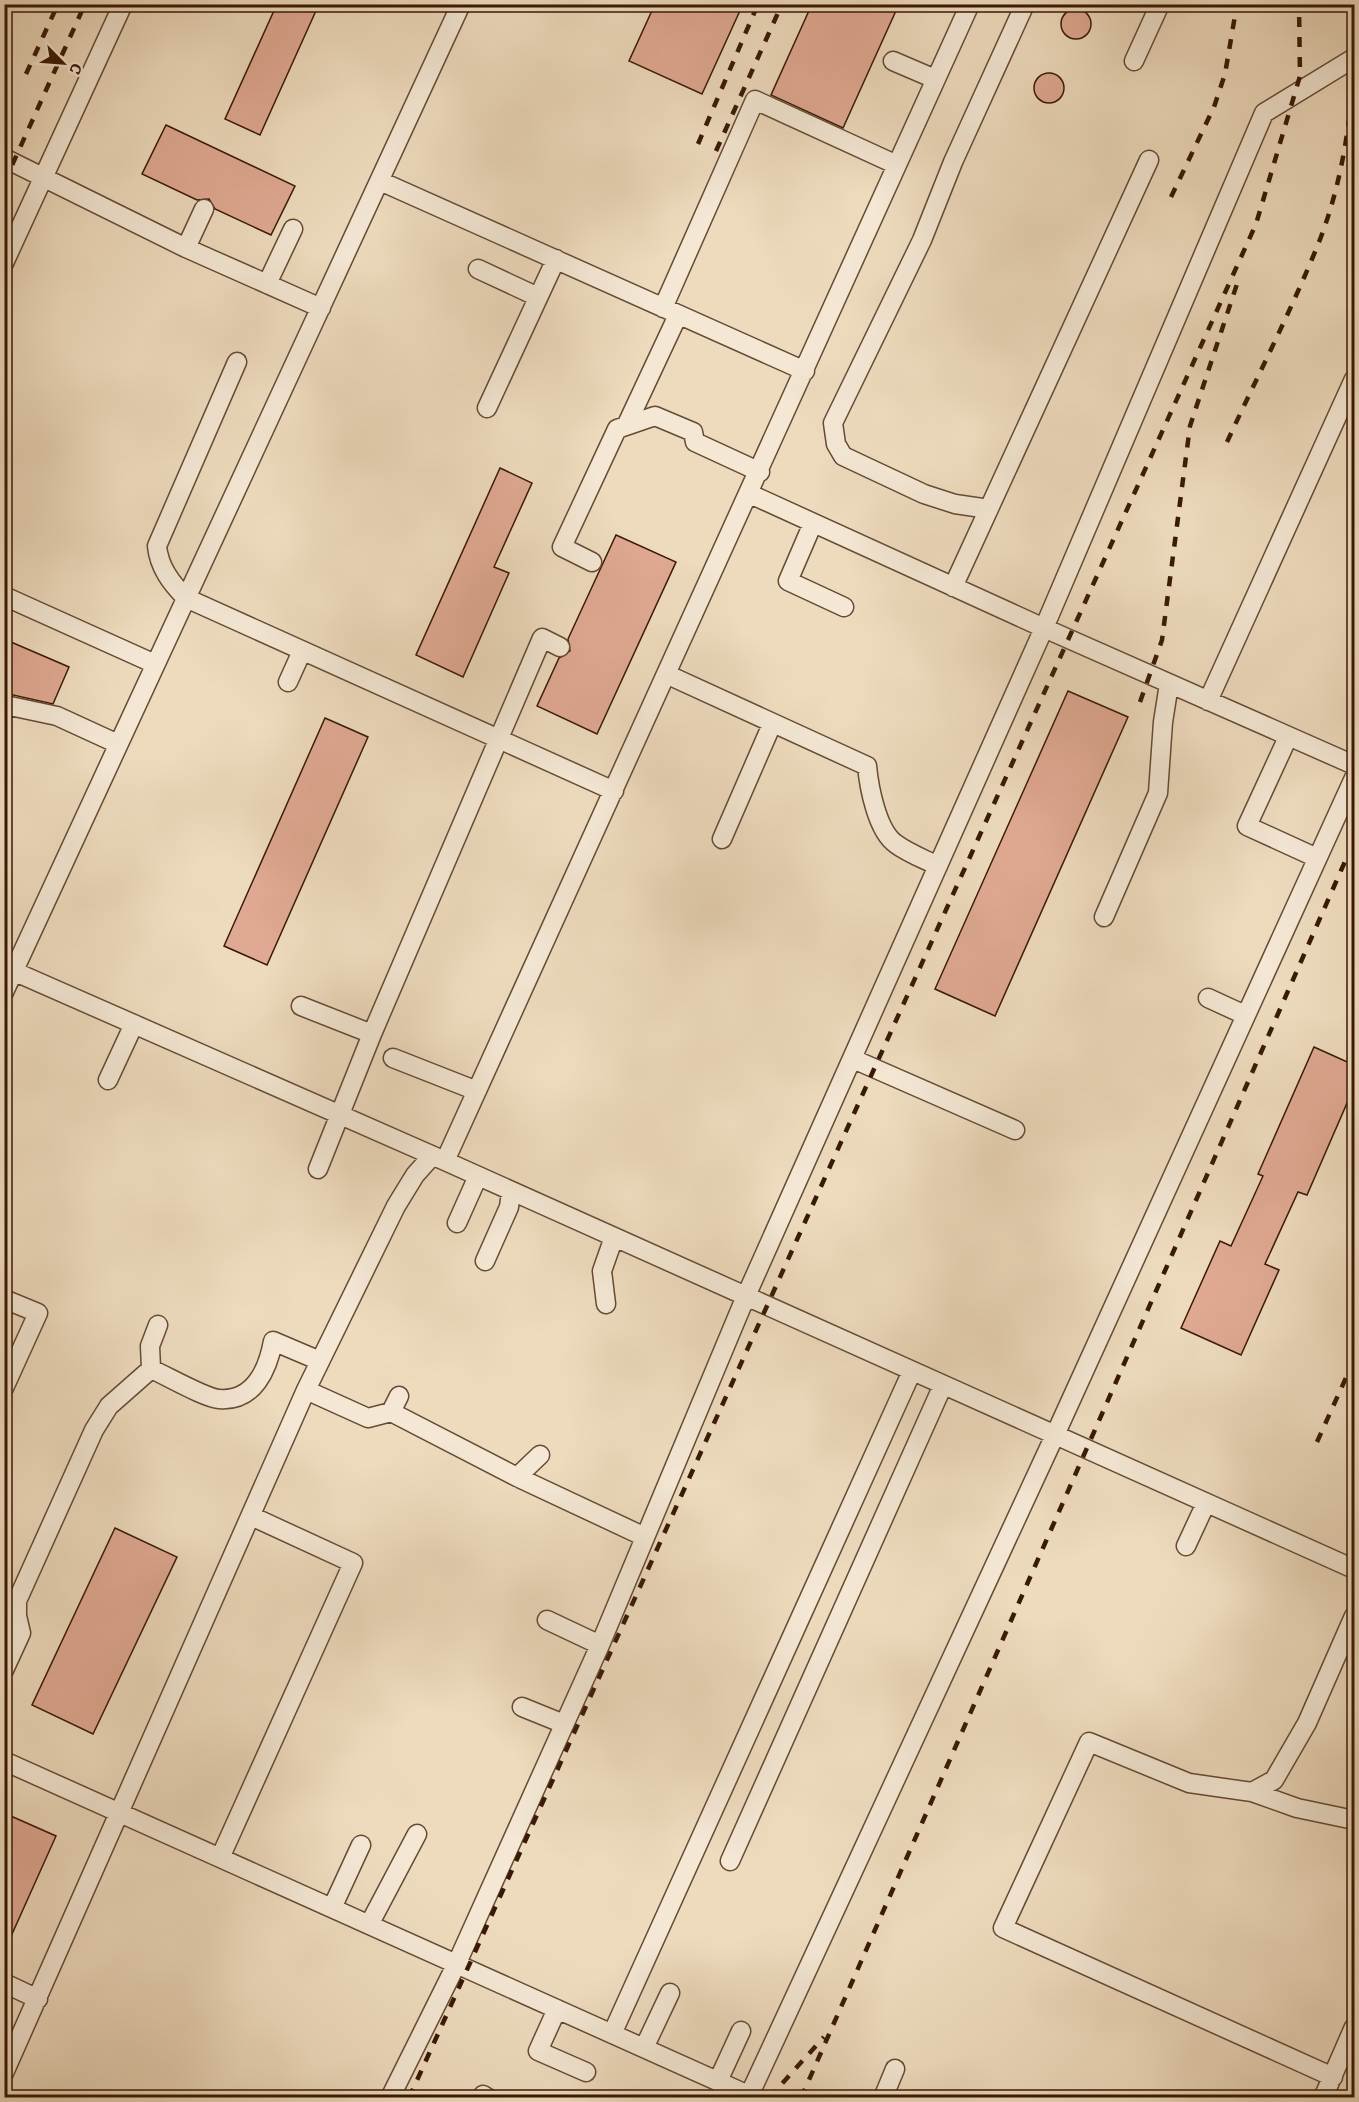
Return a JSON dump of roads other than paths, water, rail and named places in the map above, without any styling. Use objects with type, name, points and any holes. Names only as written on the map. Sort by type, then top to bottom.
[{"type":"lane","points":[[4,263],[123,4]]},
{"type":"lane","points":[[4,992],[9,969],[118,744],[461,4]]},
{"type":"lane","points":[[4,2073],[121,1813],[306,1390],[396,1206],[415,1175],[438,1159],[477,1091],[760,472],[970,4]]},
{"type":"lane","points":[[989,509],[955,504],[902,485],[843,456],[832,431],[833,423],[922,240],[953,162],[1025,4]]},
{"type":"lane","points":[[1134,61],[1160,4]]},
{"type":"lane","points":[[390,2097],[457,1963],[600,1645],[746,1296],[1044,628],[1264,113],[1354,58]]},
{"type":"lane","points":[[893,62],[935,79]]},
{"type":"lane","points":[[627,424],[754,100],[897,165]]},
{"type":"lane","points":[[4,158],[186,248],[321,308]]},
{"type":"lane","points":[[953,588],[1149,160]]},
{"type":"lane","points":[[380,181],[805,371]]},
{"type":"lane","points":[[186,248],[204,209]]},
{"type":"lane","points":[[267,284],[293,228]]},
{"type":"lane","points":[[487,408],[556,259]]},
{"type":"lane","points":[[478,269],[538,297]]},
{"type":"lane","points":[[237,362],[157,546],[158,558],[172,584],[186,598],[614,791]]},
{"type":"lane","points":[[1208,701],[1354,379]]},
{"type":"lane","points":[[592,562],[562,547],[617,429],[655,416],[693,432],[695,441],[760,472]]},
{"type":"lane","points":[[750,494],[953,588],[1354,765]]},
{"type":"lane","points":[[813,523],[788,581],[844,608]]},
{"type":"lane","points":[[4,596],[155,664]]},
{"type":"lane","points":[[318,1169],[372,1034],[542,638],[560,646]]},
{"type":"lane","points":[[288,682],[302,651]]},
{"type":"lane","points":[[666,674],[867,766],[868,785],[876,811],[894,843],[938,866]]},
{"type":"lane","points":[[1104,917],[1158,793],[1162,722],[1169,684]]},
{"type":"lane","points":[[4,710],[10,706],[57,716],[118,744]]},
{"type":"lane","points":[[722,839],[772,724]]},
{"type":"lane","points":[[1288,736],[1247,826],[1317,858]]},
{"type":"lane","points":[[4,1761],[370,1923],[750,2097],[1354,778]]},
{"type":"lane","points":[[9,969],[478,1176],[1354,1569]]},
{"type":"lane","points":[[1208,998],[1245,1015]]},
{"type":"lane","points":[[301,1006],[372,1034]]},
{"type":"lane","points":[[108,1080],[134,1024]]},
{"type":"lane","points":[[393,1058],[477,1091]]},
{"type":"lane","points":[[853,1059],[1016,1130]]},
{"type":"lane","points":[[457,1223],[478,1176]]},
{"type":"lane","points":[[485,1261],[509,1207],[511,1191]]},
{"type":"lane","points":[[606,1304],[602,1271],[614,1237]]},
{"type":"lane","points":[[4,1299],[38,1313],[4,1388]]},
{"type":"lane","points":[[151,1369],[150,1346],[158,1324]]},
{"type":"lane","points":[[151,1369],[218,1399],[232,1398],[254,1388],[264,1374],[273,1341],[320,1361]]},
{"type":"lane","points":[[4,1670],[21,1633],[16,1610],[17,1601],[94,1430],[109,1406],[151,1369]]},
{"type":"lane","points":[[612,2034],[912,1371]]},
{"type":"lane","points":[[730,1861],[943,1385]]},
{"type":"lane","points":[[306,1390],[368,1418],[395,1404],[517,1477],[645,1537]]},
{"type":"lane","points":[[517,1477],[540,1455]]},
{"type":"lane","points":[[1186,1546],[1206,1503]]},
{"type":"lane","points":[[220,1857],[353,1563],[251,1516]]},
{"type":"lane","points":[[1252,1792],[1275,1780],[1307,1723],[1354,1616]]},
{"type":"lane","points":[[546,1620],[600,1645]]},
{"type":"lane","points":[[522,1707],[564,1724]]},
{"type":"lane","points":[[1333,2077],[1003,1928],[1089,1742],[1189,1783],[1252,1792],[1297,1808],[1354,1820]]},
{"type":"lane","points":[[370,1923],[417,1834]]},
{"type":"lane","points":[[332,1908],[361,1845]]},
{"type":"lane","points":[[4,1983],[38,1999]]},
{"type":"lane","points":[[644,2048],[670,1993]]},
{"type":"lane","points":[[557,2009],[538,2051],[586,2072]]},
{"type":"lane","points":[[1323,2097],[1354,2027]]},
{"type":"lane","points":[[718,2081],[741,2031]]},
{"type":"lane","points":[[883,2097],[895,2069]]},
{"type":"railway","points":[[26,74],[58,4]]},
{"type":"railway","points":[[4,183],[85,4]]},
{"type":"railway","points":[[698,144],[758,4]]},
{"type":"railway","points":[[716,151],[782,4]]},
{"type":"railway","points":[[1171,197],[1214,107],[1225,74],[1237,4]]},
{"type":"railway","points":[[409,2098],[1256,224],[1300,76],[1299,4]]},
{"type":"railway","points":[[1353,4],[1354,19]]},
{"type":"railway","points":[[1227,442],[1296,296],[1325,226],[1343,159],[1354,69]]},
{"type":"railway","points":[[1140,702],[1162,640],[1190,426],[1237,284]]},
{"type":"railway","points":[[801,2098],[1354,841]]},
{"type":"railway","points":[[1317,1442],[1354,1360]]},
{"type":"railway","points":[[769,2098],[824,2037]]}]
